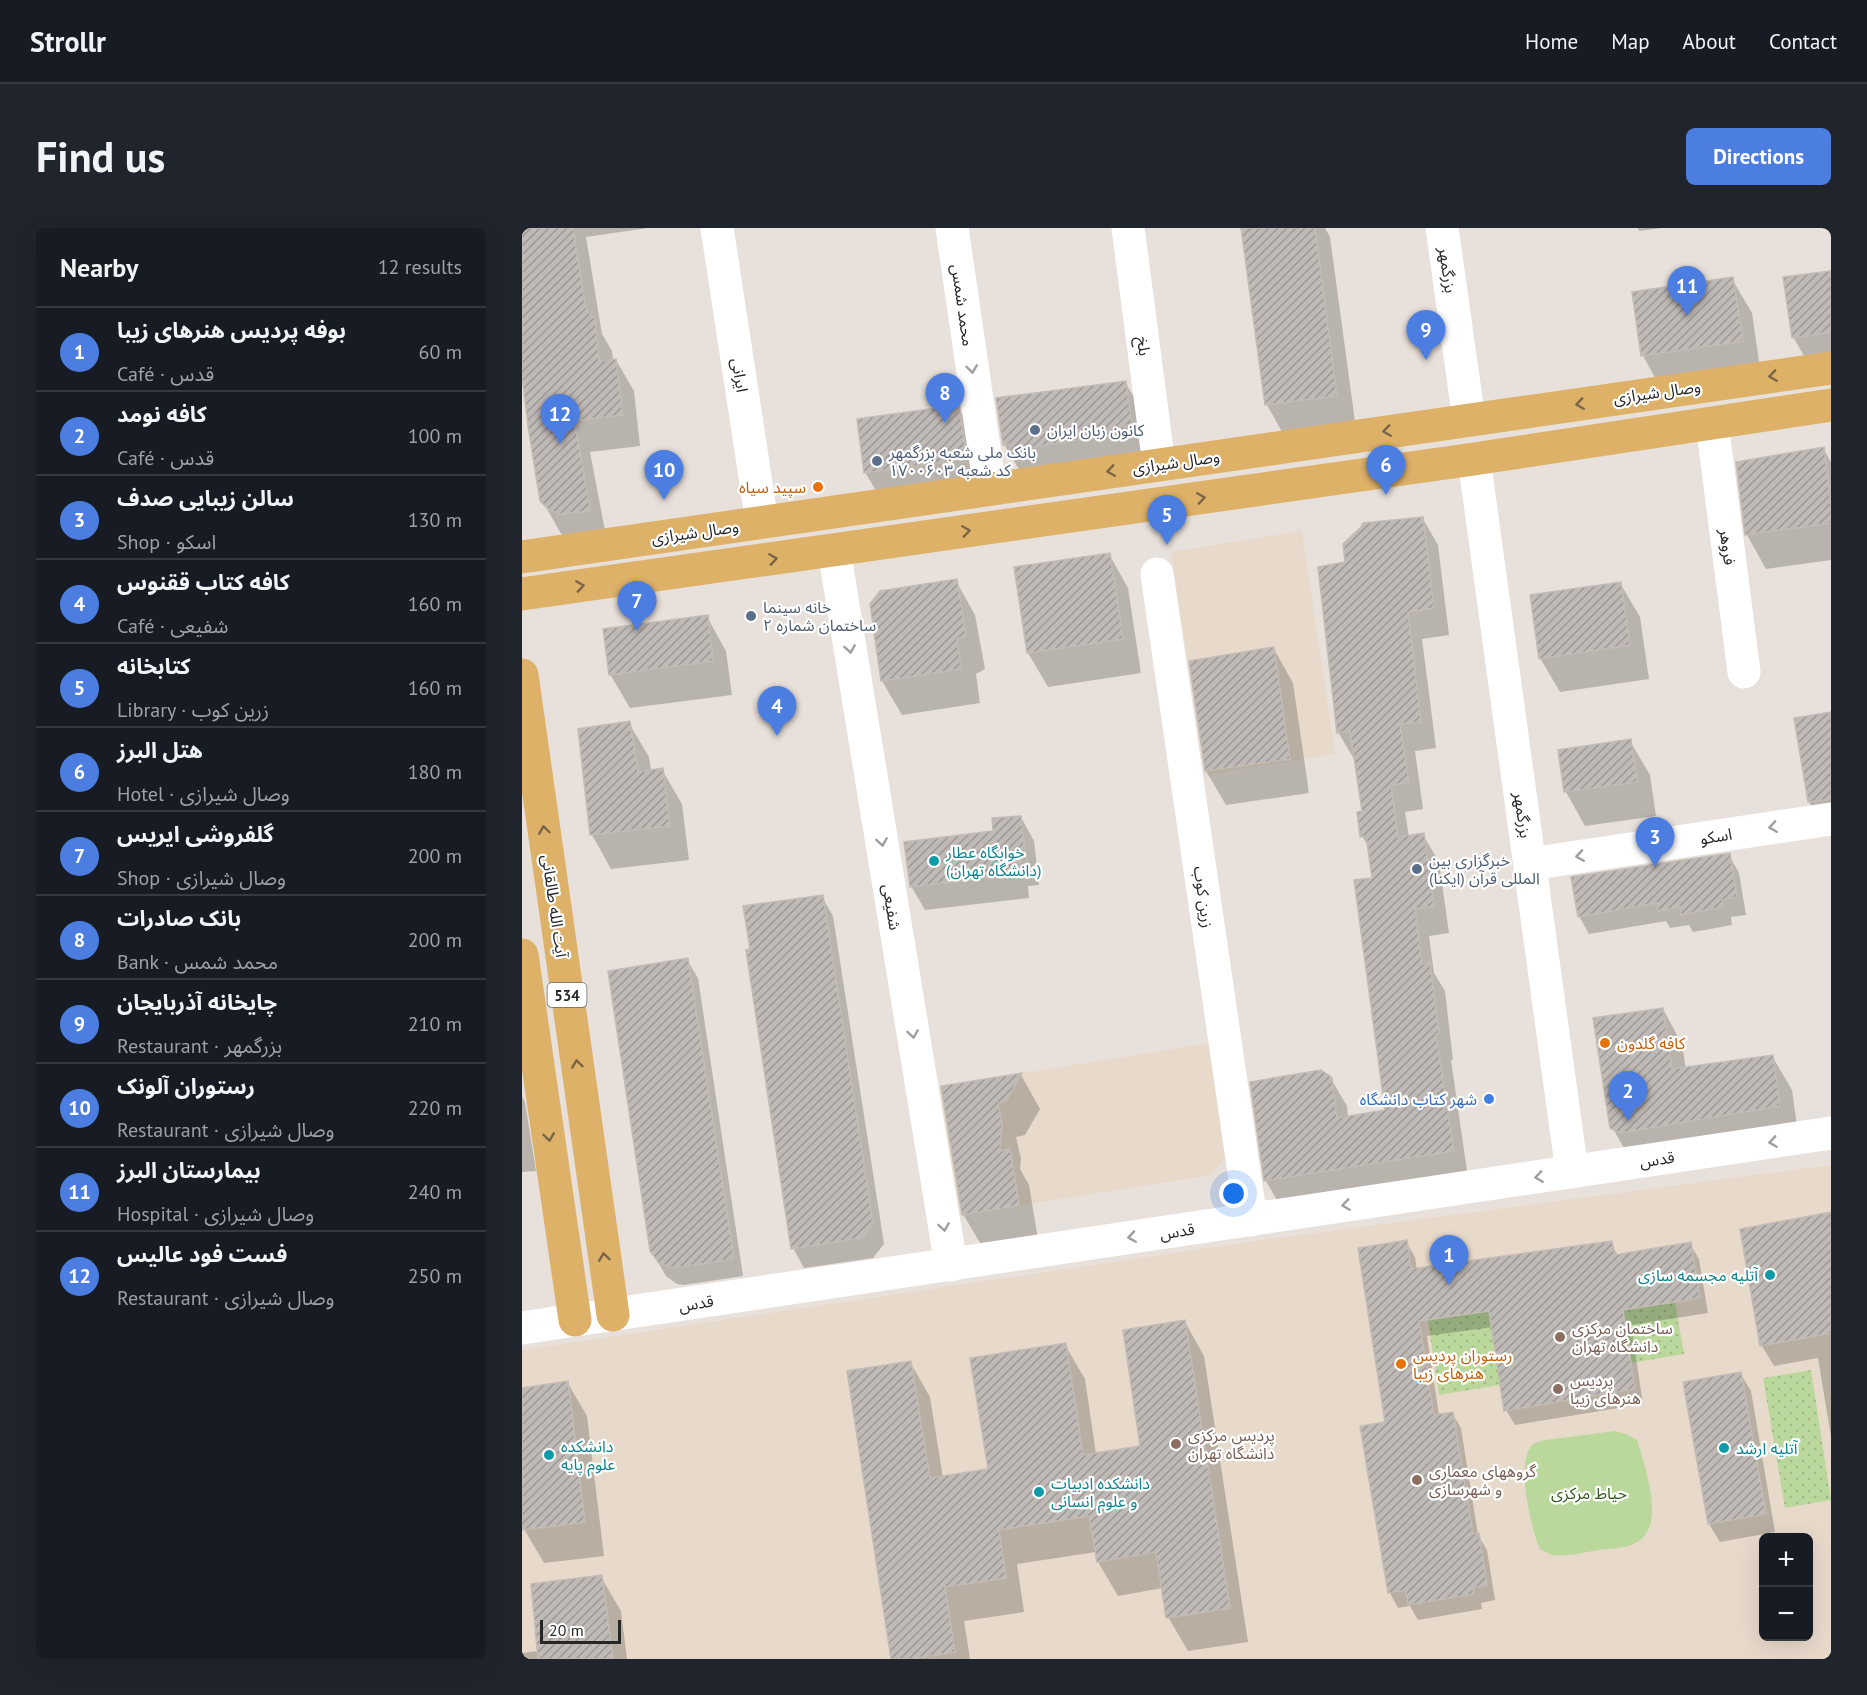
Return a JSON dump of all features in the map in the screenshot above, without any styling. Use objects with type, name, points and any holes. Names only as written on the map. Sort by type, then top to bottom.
[{"type":"main road","name":"وصال شیرازی","points":[[522,557],[1831,368]]},
{"type":"main road","points":[[522,594],[1474,459],[1831,405]]},
{"type":"main road","points":[[1469,420],[1474,459]]},
{"type":"main road","points":[[828,513],[834,550]]},
{"type":"main road","name":"آیت الله طالقانی","points":[[522,675],[613,1315]]},
{"type":"main road","name":"534","points":[[522,955],[575,1320]]},
{"type":"street","name":"ایرانی","points":[[717,228],[762,522]]},
{"type":"street","name":"محمد شمس","points":[[952,228],[990,489]]},
{"type":"street","name":"بلخ","points":[[1128,228],[1159,465]]},
{"type":"street","name":"بزرگمهر","points":[[1442,228],[1469,420]]},
{"type":"street","name":"فروهر","points":[[1712,423],[1744,672]]},
{"type":"street","name":"بزرگمهر","points":[[1474,459],[1572,1172]]},
{"type":"street","name":"شفیعی","points":[[834,550],[951,1265]]},
{"type":"street","name":"زرین کوب","points":[[1157,573],[1251,1220]]},
{"type":"street","name":"اسکو","points":[[1530,864],[1831,819]]},
{"type":"street","name":"قدس","points":[[522,1328],[1831,1133]]},
{"type":"shaded area","points":[[1302,531],[1335,754],[1205,775],[1171,552]]},
{"type":"shaded area","points":[[1209,1043],[1227,1157],[1211,1175],[954,1216],[934,1088]]},
{"type":"shaded area","name":"پردیس مرکزی دانشگاه‌ تهران","points":[[1831,1165],[1831,1659],[522,1659],[522,1350],[1262,1240]]},
{"type":"green space","points":[[1675,1302],[1684,1354],[1631,1363],[1623,1310]]},
{"type":"green space","points":[[1489,1311],[1500,1385],[1439,1395],[1428,1320]]},
{"type":"green space","points":[[1811,1370],[1831,1500],[1785,1508],[1763,1378]]},
{"type":"green space","name":"حیاط مرکزی","points":[[1615,1431],[1637,1440],[1651,1493],[1651,1521],[1647,1532],[1635,1544],[1620,1548],[1570,1555],[1551,1555],[1540,1549],[1529,1513],[1525,1483],[1526,1457],[1530,1448],[1542,1441]]},
{"type":"building","points":[[522,228],[573,228],[586,309],[595,319],[599,361],[616,359],[623,415],[574,421],[591,511],[560,514],[549,510],[540,501],[522,375]]},
{"type":"building","points":[[1241,228],[1315,228],[1337,396],[1265,405]]},
{"type":"building","points":[[1831,271],[1831,332],[1792,338],[1783,277]]},
{"type":"building","points":[[1733,277],[1743,341],[1641,356],[1632,292]]},
{"type":"building","points":[[1126,381],[1132,424],[1124,426],[1125,432],[1010,451],[1010,444],[1003,445],[996,398]]},
{"type":"building","points":[[959,405],[967,459],[864,473],[857,419]]},
{"type":"building","points":[[1824,447],[1831,523],[1745,535],[1736,462]]},
{"type":"building","points":[[1423,517],[1434,608],[1408,612],[1421,722],[1400,724],[1409,782],[1391,785],[1398,837],[1424,833],[1434,906],[1415,909],[1422,964],[1430,962],[1439,1033],[1436,1034],[1454,1151],[1264,1181],[1250,1082],[1321,1070],[1332,1078],[1337,1118],[1385,1110],[1354,880],[1372,878],[1366,836],[1360,837],[1357,812],[1362,811],[1350,731],[1337,733],[1318,567],[1345,562],[1343,544],[1363,523]]},
{"type":"building","points":[[1110,553],[1123,639],[1027,653],[1014,567]]},
{"type":"building","points":[[957,579],[966,635],[957,639],[961,669],[881,681],[870,604],[880,591]]},
{"type":"building","points":[[1621,582],[1630,645],[1539,659],[1530,595]]},
{"type":"building","points":[[708,615],[713,661],[609,675],[603,629]]},
{"type":"building","points":[[1274,647],[1290,759],[1205,771],[1189,661]]},
{"type":"building","points":[[1831,712],[1831,799],[1808,802],[1794,718]]},
{"type":"building","points":[[630,721],[638,772],[663,768],[670,826],[590,835],[578,729]]},
{"type":"building","points":[[1631,739],[1637,782],[1564,792],[1558,750]]},
{"type":"building","points":[[1021,816],[1026,861],[1015,862],[1016,874],[910,887],[904,842],[993,831],[992,818]]},
{"type":"building","points":[[1730,853],[1737,897],[1722,900],[1723,907],[1681,915],[1680,907],[1658,911],[1657,903],[1578,917],[1571,877]]},
{"type":"building","points":[[823,895],[873,1224],[862,1238],[791,1249],[746,950],[750,949],[743,906]]},
{"type":"building","points":[[688,958],[734,1259],[673,1268],[659,1263],[650,1251],[608,971]]},
{"type":"building","points":[[1663,1008],[1672,1069],[1773,1055],[1780,1106],[1620,1133],[1610,1128],[1593,1018]]},
{"type":"building","points":[[1022,1073],[1006,1101],[998,1103],[1002,1123],[1000,1151],[1010,1149],[1019,1205],[962,1215],[941,1086]]},
{"type":"building","points":[[1831,1212],[1831,1333],[1760,1346],[1740,1229]]},
{"type":"building","points":[[1407,1240],[1411,1269],[1612,1241],[1615,1255],[1691,1242],[1700,1298],[1623,1310],[1635,1389],[1504,1411],[1489,1311],[1419,1321],[1434,1415],[1453,1412],[1473,1534],[1479,1533],[1487,1585],[1473,1588],[1474,1594],[1408,1605],[1406,1590],[1388,1593],[1360,1426],[1385,1422],[1358,1248]]},
{"type":"building","name":"دانشکده ادبیات و علوم انسانی","points":[[1185,1320],[1230,1608],[1166,1618],[1156,1552],[1097,1562],[1089,1516],[999,1530],[1006,1578],[945,1587],[955,1652],[910,1659],[891,1659],[847,1371],[911,1361],[930,1478],[988,1469],[970,1358],[1066,1343],[1083,1455],[1140,1446],[1123,1330]]},
{"type":"building","name":"آتلیه ارشد","points":[[1741,1372],[1766,1514],[1708,1524],[1683,1382]]},
{"type":"building","name":"دانشکده علوم پایه","points":[[568,1381],[585,1522],[522,1530],[522,1388]]},
{"type":"building","points":[[602,1575],[613,1659],[538,1659],[531,1584]]},
{"type":"place","name":"بیمارستان البرز","points":[[1687,316]]},
{"type":"place","name":"چایخانه آذربایجان","points":[[1426,360]]},
{"type":"place","name":"بانک صادرات","points":[[945,423]]},
{"type":"place","name":"کانون زبان ایران","points":[[1035,430]]},
{"type":"place","name":"فست فود عالیس","points":[[560,444]]},
{"type":"place","name":"بانک ملی شعبه بزرگمهر کد شعبه ۱۷۰۰۶۰۳","points":[[877,461]]},
{"type":"place","name":"سپید سیاه","points":[[818,487]]},
{"type":"place","name":"هتل البرز","points":[[1386,495]]},
{"type":"place","name":"رستوران آلونک","points":[[664,500]]},
{"type":"place","name":"کتابخانه","points":[[1167,545]]},
{"type":"place","name":"خانه سینما ساختمان شماره ۲","points":[[751,616]]},
{"type":"place","name":"گلفروشی ایریس","points":[[637,631]]},
{"type":"place","name":"کافه کتاب ققنوس","points":[[777,736]]},
{"type":"place","name":"خوابگاه عطار (دانشگاه تهران)","points":[[934,861]]},
{"type":"place","name":"سالن زیبایی صدف","points":[[1655,867]]},
{"type":"place","name":"خبرگزاری بین المللی قرآن (ایکنا)","points":[[1417,869]]},
{"type":"place","name":"کافه گلدون","points":[[1605,1043]]},
{"type":"place","name":"شهر کتاب دانشگاه","points":[[1489,1099]]},
{"type":"place","name":"کافه نومد","points":[[1628,1121]]},
{"type":"place","name":"آتلیه مجسمه سازی","points":[[1770,1275]]},
{"type":"place","name":"بوفه پردیس هنرهای زیبا","points":[[1449,1285]]},
{"type":"place","name":"ساختمان مرکزی دانشگاه تهران","points":[[1560,1337]]},
{"type":"place","name":"رستوران پردیس هنرهای زیبا","points":[[1401,1364]]},
{"type":"place","name":"پردیس هنرهای زیبا","points":[[1558,1389]]},
{"type":"place","name":"پردیس مرکزی دانشگاه‌ تهران","points":[[1176,1444]]},
{"type":"place","name":"آتلیه ارشد","points":[[1724,1448]]},
{"type":"place","name":"دانشکده علوم پایه","points":[[549,1455]]},
{"type":"place","name":"گروههای معماری و شهرسازی","points":[[1417,1480]]},
{"type":"place","name":"دانشکده ادبیات و علوم انسانی","points":[[1039,1492]]}]
